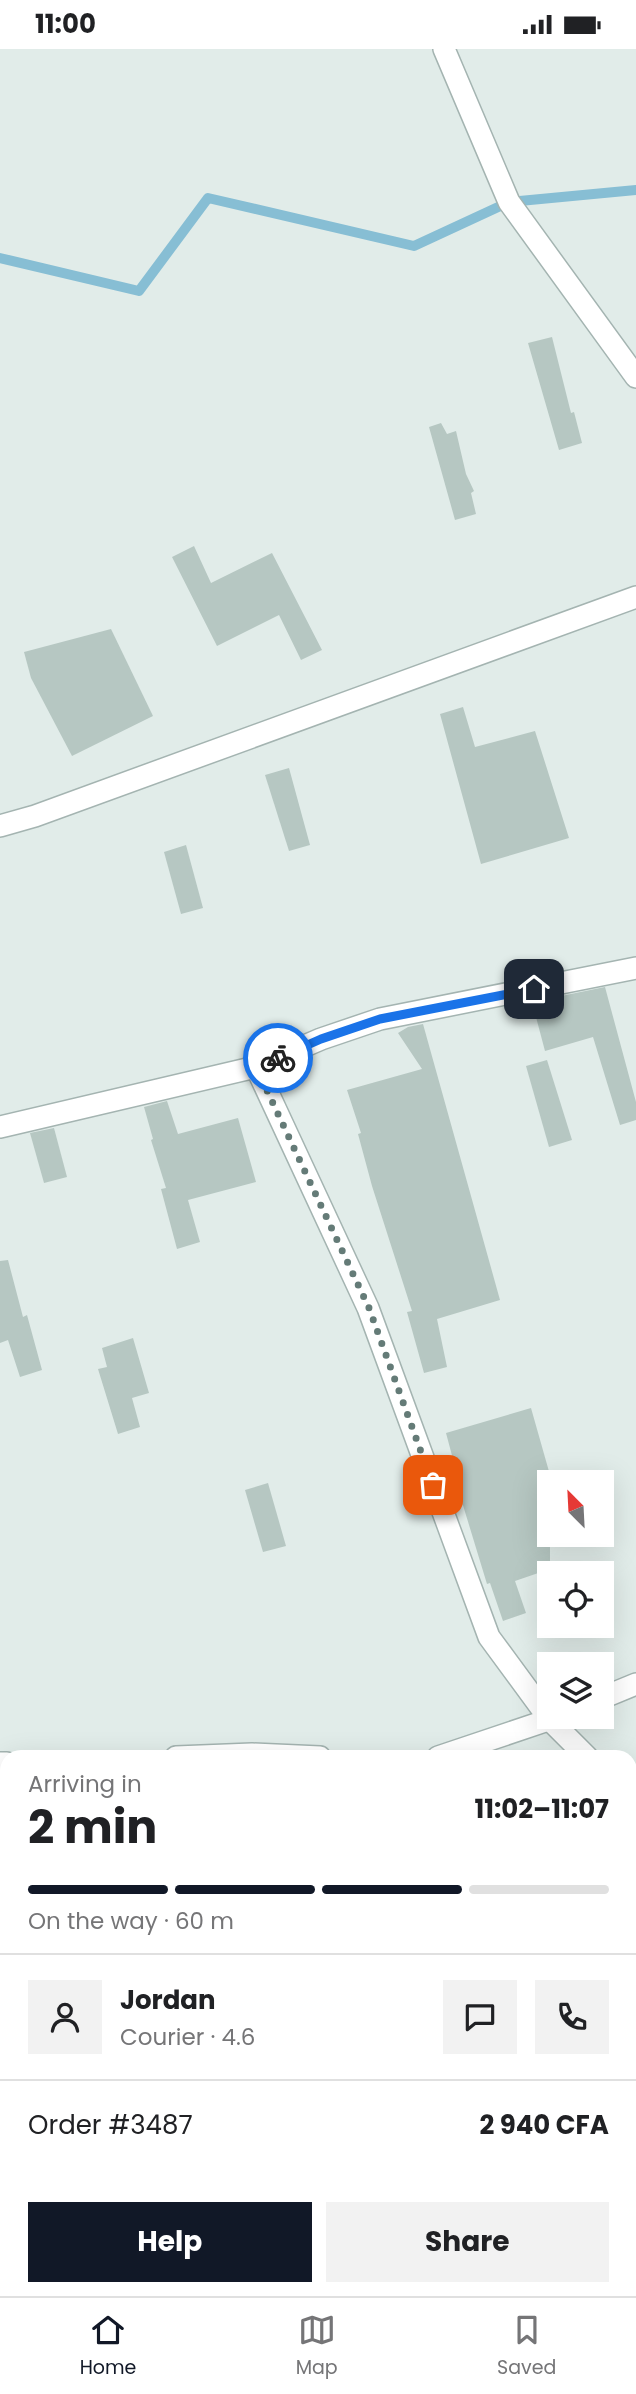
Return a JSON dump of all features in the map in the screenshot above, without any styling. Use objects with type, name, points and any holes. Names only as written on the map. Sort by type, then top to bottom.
[{"type":"street","points":[[444,49],[509,202],[636,377]]},
{"type":"street","points":[[0,826],[35,816],[636,597]]},
{"type":"street","points":[[0,1127],[256,1067],[321,1039],[380,1019],[636,968]]},
{"type":"street","points":[[256,1067],[369,1308],[489,1637],[537,1698]]},
{"type":"street","points":[[614,1693],[636,1684]]},
{"type":"street","points":[[459,1750],[537,1723]]},
{"type":"street","points":[[563,1729],[581,1750]]},
{"type":"building","points":[[552,337],[571,413],[574,412],[582,443],[559,450],[528,343]]},
{"type":"building","points":[[441,423],[447,434],[456,431],[466,474],[474,491],[471,493],[476,514],[455,520],[429,427]]},
{"type":"building","points":[[194,546],[211,583],[272,553],[322,650],[301,660],[279,615],[217,646],[172,557]]},
{"type":"building","points":[[111,629],[153,716],[72,756],[31,678],[24,652]]},
{"type":"building","points":[[463,707],[475,747],[535,731],[569,838],[481,864],[440,714]]},
{"type":"building","points":[[289,768],[310,845],[289,851],[265,775]]},
{"type":"building","points":[[186,845],[203,908],[181,914],[164,852]]},
{"type":"building","points":[[605,987],[636,1102],[636,1120],[620,1125],[593,1037],[545,1051],[532,1002]]},
{"type":"building","points":[[423,1024],[500,1300],[437,1319],[447,1367],[424,1373],[407,1312],[412,1311],[372,1186],[358,1134],[361,1133],[347,1090],[422,1069],[398,1033],[408,1027]]},
{"type":"building","points":[[547,1060],[572,1140],[549,1147],[526,1066]]},
{"type":"building","points":[[167,1101],[178,1134],[238,1118],[256,1182],[188,1200],[200,1242],[177,1249],[161,1189],[166,1188],[144,1107]]},
{"type":"building","points":[[54,1128],[67,1177],[44,1183],[30,1133]]},
{"type":"building","points":[[8,1260],[23,1317],[27,1315],[42,1370],[20,1377],[8,1340],[0,1343],[0,1261]]},
{"type":"building","points":[[133,1338],[149,1393],[132,1398],[140,1427],[118,1434],[98,1369],[107,1367],[102,1348]]},
{"type":"building","points":[[531,1408],[549,1470],[537,1470],[537,1547],[550,1547],[550,1561],[537,1561],[537,1573],[515,1581],[526,1613],[503,1621],[490,1583],[487,1584],[455,1479],[458,1478],[446,1433]]},
{"type":"building","points":[[268,1483],[286,1546],[263,1552],[245,1490]]},
{"type":"waterway","points":[[0,258],[139,291],[208,198],[414,246],[509,202],[636,190]]},
{"type":"way so far","points":[[278,1058],[256,1067],[369,1308],[433,1485]]},
{"type":"route","points":[[278,1058],[321,1039],[380,1019],[534,989]]}]
